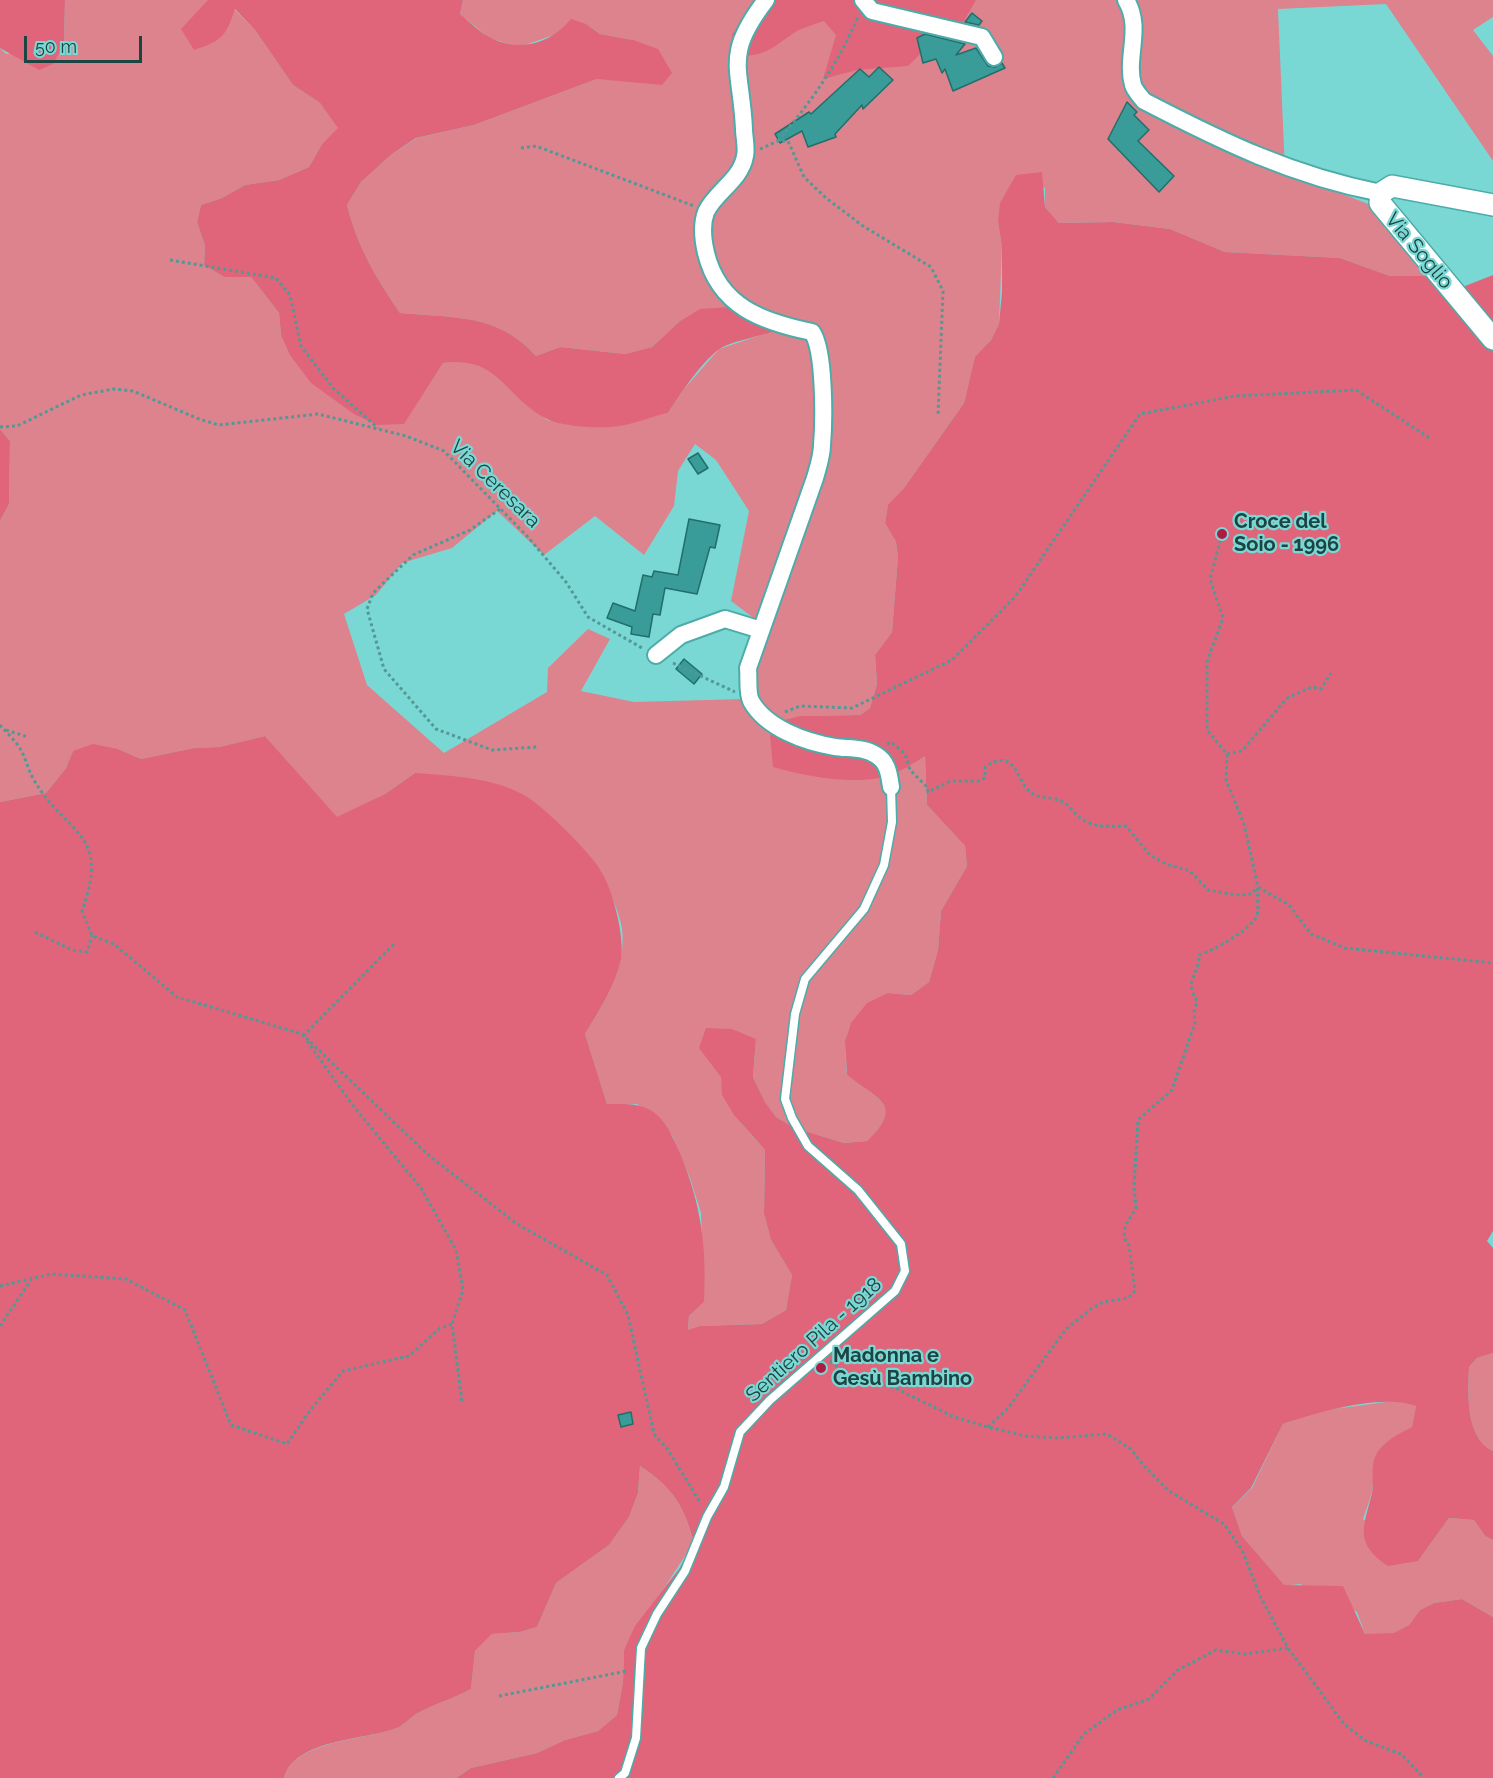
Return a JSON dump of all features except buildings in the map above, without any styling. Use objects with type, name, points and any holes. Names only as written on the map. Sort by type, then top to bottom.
[{"type":"street","points":[[766,0],[739,43],[735,69],[743,106],[745,157],[736,177],[707,211],[703,229],[705,250],[711,272],[726,295],[746,310],[812,333],[817,339],[822,380],[822,447],[815,478],[748,668],[750,699],[767,720],[820,745],[873,753],[888,767],[891,787]]},
{"type":"street","points":[[1126,0],[1132,9],[1135,42],[1131,70],[1134,87],[1144,101],[1274,164],[1333,184],[1382,193]]},
{"type":"street","points":[[864,2],[872,11],[982,37],[994,57]]},
{"type":"street","name":"Via Soglio","points":[[1493,205],[1392,186],[1382,193],[1380,203],[1388,216],[1493,339]]},
{"type":"street","points":[[656,655],[681,634],[725,619],[760,630]]},
{"type":"lane","name":"Sentiero Pila - 1918","points":[[619,1778],[625,1773],[636,1738],[638,1669],[641,1648],[657,1614],[685,1571],[707,1517],[724,1487],[740,1432],[770,1400],[895,1291],[905,1271],[901,1244],[858,1190],[808,1146],[792,1118],[785,1099],[795,1014],[805,979],[864,909],[884,866],[892,822],[891,787]]},
{"type":"path","points":[[745,157],[778,141],[820,90],[845,48],[864,2]]},
{"type":"path","points":[[778,141],[788,141],[804,177],[826,198],[863,226],[931,267],[943,291],[938,415]]},
{"type":"path","points":[[521,148],[536,146],[707,211]]},
{"type":"path","points":[[170,260],[276,278],[290,295],[302,346],[333,388],[379,429]]},
{"type":"path","name":"Via Ceresara","points":[[0,427],[17,426],[81,395],[114,389],[133,391],[219,425],[318,414],[406,436],[444,451],[528,536],[566,582],[588,617],[656,655],[750,699]]},
{"type":"path","points":[[767,720],[800,706],[852,708],[952,660],[1015,597],[1140,414],[1235,396],[1356,390],[1431,439]]},
{"type":"path","points":[[500,509],[470,531],[413,555],[373,593],[367,609],[384,669],[436,729],[492,750],[537,747]]},
{"type":"path","points":[[988,1426],[1018,1394],[1066,1329],[1103,1302],[1128,1298],[1135,1291],[1129,1245],[1124,1238],[1125,1226],[1136,1208],[1134,1187],[1138,1120],[1154,1103],[1165,1098],[1177,1077],[1195,1023],[1194,1012],[1197,1001],[1191,992],[1191,984],[1199,955],[1219,947],[1254,922],[1258,914],[1258,887],[1244,824],[1226,780],[1227,753],[1207,730],[1207,662],[1223,618],[1210,579],[1222,534]]},
{"type":"path","points":[[1227,753],[1242,751],[1287,699],[1312,687],[1322,689],[1330,673]]},
{"type":"path","points":[[0,724],[20,749],[33,779],[80,832],[93,864],[91,885],[82,911],[92,936],[87,952],[72,950],[35,932]]},
{"type":"path","points":[[4,730],[28,737]]},
{"type":"path","points":[[873,753],[876,742],[880,742],[880,745],[891,742],[905,753],[910,770],[927,787],[928,792],[951,781],[979,782],[985,778],[985,767],[993,761],[1008,763],[1021,775],[1030,792],[1047,800],[1055,799],[1065,803],[1078,816],[1097,826],[1126,826],[1150,855],[1166,864],[1190,871],[1208,890],[1236,895],[1251,894],[1258,887]]},
{"type":"path","points":[[1258,887],[1289,905],[1311,934],[1345,948],[1493,963]]},
{"type":"path","points":[[92,936],[114,944],[177,997],[302,1034],[427,1154],[517,1224],[607,1275],[628,1315],[654,1434],[680,1468],[707,1517]]},
{"type":"path","points":[[302,1034],[394,944]]},
{"type":"path","points":[[302,1034],[354,1107],[421,1188],[456,1250],[463,1290],[452,1324],[462,1402]]},
{"type":"path","points":[[0,1286],[51,1274],[126,1279],[185,1310],[231,1425],[287,1444],[310,1409],[343,1371],[409,1356],[440,1328],[452,1324]]},
{"type":"path","points":[[0,1326],[32,1279]]},
{"type":"path","points":[[821,1355],[839,1368],[897,1389],[954,1417],[1025,1436],[1056,1438],[1107,1434],[1131,1449],[1169,1491],[1224,1524],[1242,1550],[1261,1598],[1288,1648],[1344,1724],[1366,1742],[1401,1754],[1424,1778]]},
{"type":"path","points":[[1053,1778],[1084,1734],[1117,1710],[1149,1699],[1178,1670],[1216,1650],[1245,1654],[1288,1648]]},
{"type":"path","points":[[499,1696],[638,1669]]},
{"type":"shaded area","points":[[0,0],[65,0],[64,45],[53,64],[39,70],[0,48]]},
{"type":"shaded area","points":[[65,0],[208,0],[234,9],[255,30],[293,85],[320,103],[339,128],[322,144],[309,167],[279,180],[245,185],[222,198],[201,205],[197,222],[205,246],[204,265],[224,277],[251,277],[279,313],[281,335],[403,424],[443,363],[464,360],[489,370],[547,420],[581,426],[668,413],[684,389],[719,349],[785,327],[679,322],[652,347],[625,354],[560,347],[536,356],[521,342],[490,325],[456,317],[400,313],[368,261],[351,220],[347,205],[361,182],[392,154],[417,138],[474,125],[597,79],[627,80],[633,40],[600,34],[586,24],[519,47],[489,38],[460,14],[463,0],[1493,0],[1493,17],[1473,30],[1493,56],[1493,161],[1386,4],[1278,9],[1285,172],[1371,205],[1429,276],[1390,276],[1340,258],[1225,252],[1170,229],[1113,222],[1059,223],[1045,207],[1045,187],[998,222],[1002,247],[999,324],[991,340],[975,358],[964,403],[904,488],[888,506],[885,523],[896,542],[898,557],[892,632],[875,655],[877,684],[870,708],[860,715],[801,716],[925,756],[927,805],[965,846],[967,866],[941,911],[938,950],[929,982],[911,995],[888,993],[856,1019],[848,1034],[847,1075],[876,1096],[885,1109],[885,1118],[867,1141],[844,1143],[795,1128],[776,1117],[765,1102],[753,1077],[756,1039],[721,1077],[726,1099],[731,1108],[765,1150],[764,1214],[771,1240],[792,1275],[786,1310],[762,1324],[700,1326],[688,1331],[689,1316],[704,1302],[701,1213],[690,1178],[672,1135],[637,1104],[607,1104],[585,1034],[600,1010],[618,970],[623,943],[618,914],[601,871],[415,773],[385,794],[337,818],[265,736],[219,747],[194,748],[141,759],[118,749],[73,751],[66,768],[46,793],[0,802],[0,521],[9,504],[10,441],[0,429],[0,48],[6,54],[64,45]],"holes":[[[695,444],[716,460],[749,511],[731,601],[767,628],[743,699],[634,702],[581,691],[610,639],[588,629],[548,668],[547,692],[444,753],[367,685],[344,614],[376,595],[402,563],[452,548],[497,511],[544,555],[595,516],[644,555],[674,506],[678,471]]]},
{"type":"shaded area","points":[[208,0],[463,0],[460,14],[491,38],[513,45],[545,40],[571,19],[586,24],[600,34],[633,40],[658,49],[672,73],[662,85],[597,79],[474,125],[416,138],[392,154],[361,182],[347,205],[362,248],[375,274],[400,313],[456,317],[490,325],[521,342],[536,356],[560,347],[625,354],[652,347],[679,322],[700,309],[746,306],[785,327],[731,343],[718,350],[698,371],[668,413],[625,425],[593,427],[554,422],[533,410],[489,372],[477,365],[462,362],[443,363],[404,424],[377,425],[354,414],[311,383],[290,355],[281,335],[279,313],[251,277],[224,277],[204,265],[205,246],[197,222],[201,205],[222,198],[245,185],[279,180],[309,167],[322,144],[338,128],[320,103],[293,85],[255,30],[235,9],[229,26],[222,36],[211,44],[194,50],[181,29]]},
{"type":"shaded area","points":[[764,0],[976,0],[964,21],[945,30],[908,66],[857,70],[823,79],[836,35],[824,21],[797,31],[762,53],[736,56],[732,34]]},
{"type":"shaded area","points":[[1042,172],[1045,207],[1059,223],[1113,222],[1170,229],[1225,252],[1340,258],[1390,276],[1429,276],[1493,349],[1493,1231],[1487,1241],[1493,1248],[1493,1353],[1477,1358],[1469,1367],[1468,1389],[1470,1414],[1477,1436],[1493,1451],[1493,1540],[1485,1536],[1474,1520],[1449,1518],[1418,1561],[1388,1566],[1370,1550],[1365,1541],[1364,1525],[1372,1493],[1374,1460],[1384,1444],[1412,1427],[1416,1406],[1402,1403],[1386,1402],[1350,1406],[1313,1414],[1283,1424],[1251,1488],[1232,1507],[1242,1536],[1284,1585],[1343,1586],[1365,1634],[1394,1633],[1409,1625],[1420,1610],[1434,1603],[1462,1599],[1493,1617],[1493,1778],[456,1778],[471,1768],[537,1753],[565,1740],[598,1731],[617,1715],[623,1682],[624,1650],[635,1626],[679,1569],[694,1542],[686,1517],[675,1498],[661,1482],[640,1466],[638,1493],[629,1517],[609,1545],[556,1583],[537,1627],[520,1632],[492,1634],[475,1651],[471,1689],[416,1714],[397,1728],[316,1748],[302,1755],[290,1765],[284,1778],[0,1778],[0,802],[46,793],[66,768],[73,751],[93,744],[118,749],[141,759],[194,748],[219,747],[265,736],[337,817],[385,794],[415,773],[487,781],[514,790],[535,802],[578,842],[596,863],[614,902],[620,927],[621,959],[611,989],[585,1034],[607,1104],[645,1107],[656,1114],[670,1132],[687,1172],[701,1226],[705,1282],[704,1302],[689,1316],[688,1330],[700,1326],[762,1324],[786,1310],[792,1275],[771,1240],[764,1214],[765,1150],[734,1115],[722,1095],[721,1077],[699,1048],[706,1028],[732,1029],[756,1039],[753,1077],[765,1102],[776,1117],[795,1128],[844,1143],[867,1141],[885,1118],[882,1102],[847,1075],[845,1041],[851,1023],[867,1003],[888,993],[911,995],[929,982],[938,950],[941,911],[967,866],[965,846],[927,805],[925,756],[885,777],[866,780],[826,778],[773,767],[770,736],[776,722],[801,716],[860,715],[870,708],[877,684],[875,655],[892,632],[898,557],[896,542],[885,523],[888,505],[904,488],[964,403],[975,357],[991,340],[999,324],[1002,292],[1002,247],[998,222],[1000,203],[1016,175]]},
{"type":"shaded area","points":[[1493,275],[1493,325],[1460,288]]},
{"type":"shaded area","points":[[0,429],[10,441],[9,504],[0,521]]},
{"type":"shaded area","points":[[1493,1353],[1493,1451],[1477,1436],[1470,1414],[1468,1389],[1469,1367],[1477,1358]]},
{"type":"shaded area","points":[[1401,1400],[1416,1406],[1412,1428],[1389,1441],[1379,1452],[1372,1491],[1363,1519],[1418,1561],[1449,1518],[1474,1520],[1485,1536],[1493,1540],[1493,1617],[1462,1599],[1434,1603],[1420,1610],[1409,1625],[1394,1634],[1365,1634],[1357,1612],[1300,1584],[1284,1586],[1242,1536],[1232,1507],[1252,1488],[1283,1424],[1319,1411]]},
{"type":"shaded area","points":[[640,1466],[661,1482],[675,1498],[686,1517],[694,1542],[624,1650],[623,1682],[617,1715],[598,1731],[565,1740],[537,1753],[471,1768],[456,1778],[284,1778],[290,1765],[316,1749],[397,1728],[416,1714],[471,1689],[475,1651],[492,1634],[520,1632],[537,1627],[556,1583],[609,1545],[629,1517],[638,1493]]},
{"type":"place","name":"Croce del Soio - 1996","points":[[1222,534]]},
{"type":"place","name":"Madonna e Gesù Bambino","points":[[821,1368]]}]
